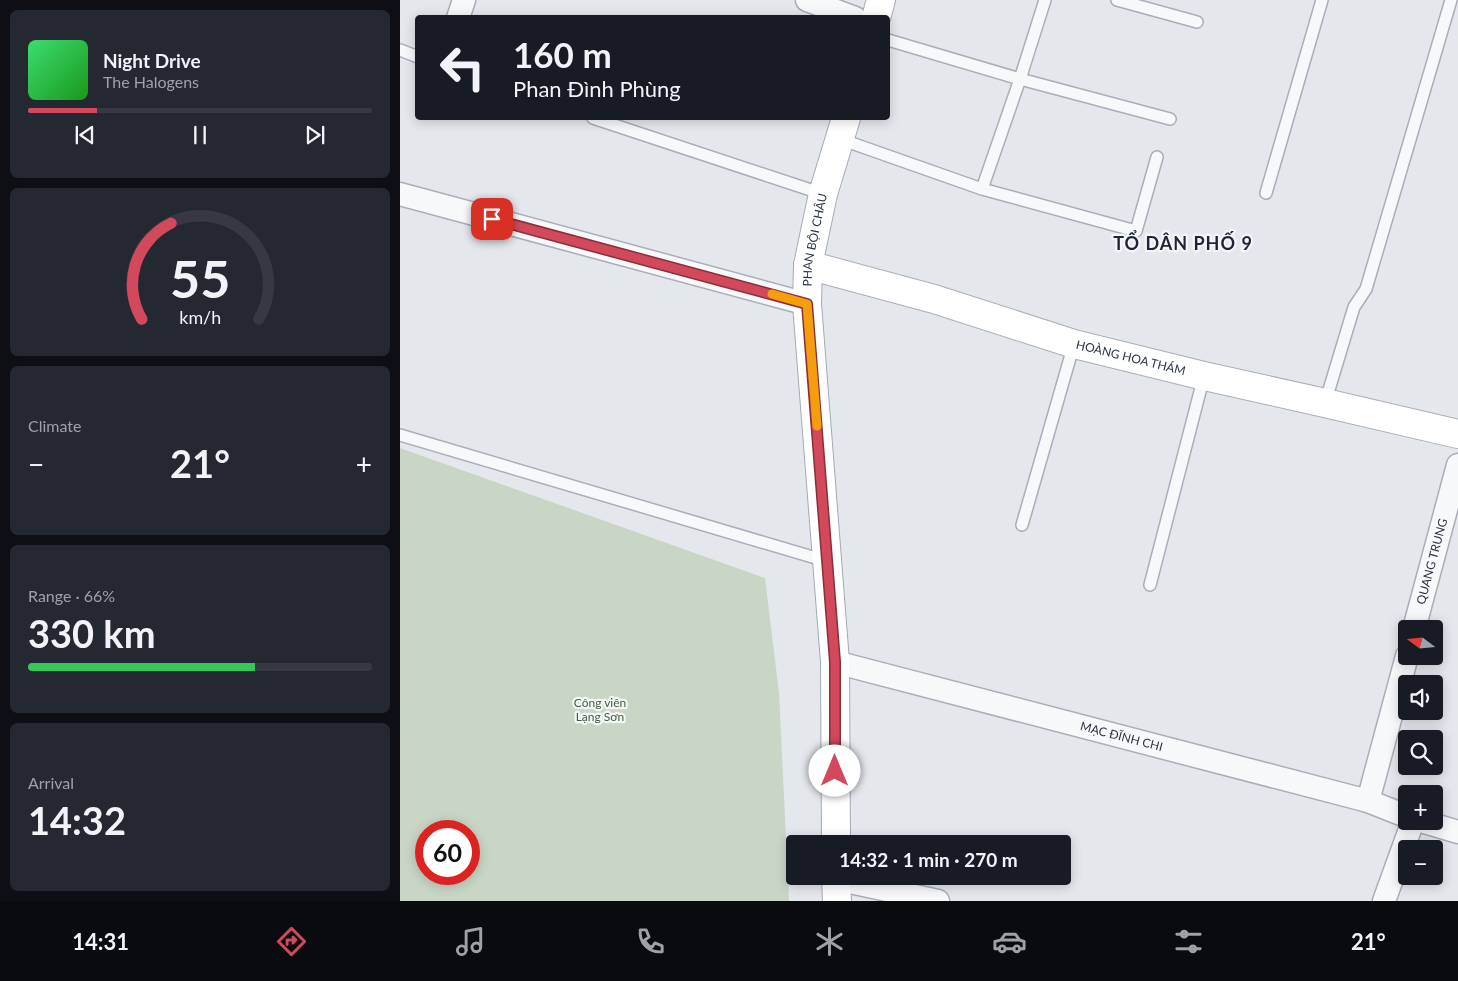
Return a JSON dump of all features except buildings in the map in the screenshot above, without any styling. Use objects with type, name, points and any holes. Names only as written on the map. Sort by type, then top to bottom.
[{"type":"main road","points":[[877,15],[881,0]]},
{"type":"main road","name":"PHAN BỘI CHÂU","points":[[836,835],[835,662],[807,304],[808,265],[823,194],[843,128]]},
{"type":"main road","name":"HOÀNG HOA THÁM","points":[[808,265],[934,298],[1074,344],[1458,434]]},
{"type":"street","points":[[459,15],[464,0]]},
{"type":"street","points":[[807,0],[847,15]]},
{"type":"street","points":[[400,194],[807,304]]},
{"type":"street","name":"QUANG TRUNG","points":[[1416,620],[1458,466]]},
{"type":"street","name":"MẠC ĐĨNH CHI","points":[[835,662],[1368,801],[1398,813]]},
{"type":"street","points":[[1368,801],[1405,665]]},
{"type":"street","points":[[1443,828],[1458,832]]},
{"type":"street","points":[[1384,901],[1410,830]]},
{"type":"street","points":[[836,885],[938,901]]},
{"type":"lane","points":[[982,189],[1045,0]]},
{"type":"lane","points":[[1117,0],[1197,22]]},
{"type":"lane","points":[[1266,193],[1322,0]]},
{"type":"lane","points":[[1325,403],[1354,307],[1366,290],[1452,0]]},
{"type":"lane","points":[[890,41],[1020,79],[1170,119]]},
{"type":"lane","points":[[400,50],[415,56]]},
{"type":"lane","points":[[600,120],[823,194]]},
{"type":"lane","points":[[843,128],[982,189],[1136,231],[1157,157]]},
{"type":"lane","points":[[1022,525],[1074,344]]},
{"type":"lane","points":[[1150,585],[1204,376]]},
{"type":"lane","points":[[400,434],[827,562]]},
{"type":"green space","name":"Công viên Lạng Sơn","points":[[400,448],[765,578],[779,693],[786,839],[786,885],[788,885],[789,901],[400,901]]},
{"type":"slow traffic","points":[[772,294],[807,304],[817,426]]},
{"type":"district","name":"TỔ DÂN PHỐ 9","points":[[1183,244]]},
{"type":"route","points":[[492,219],[807,304],[835,662],[835,771]]}]
